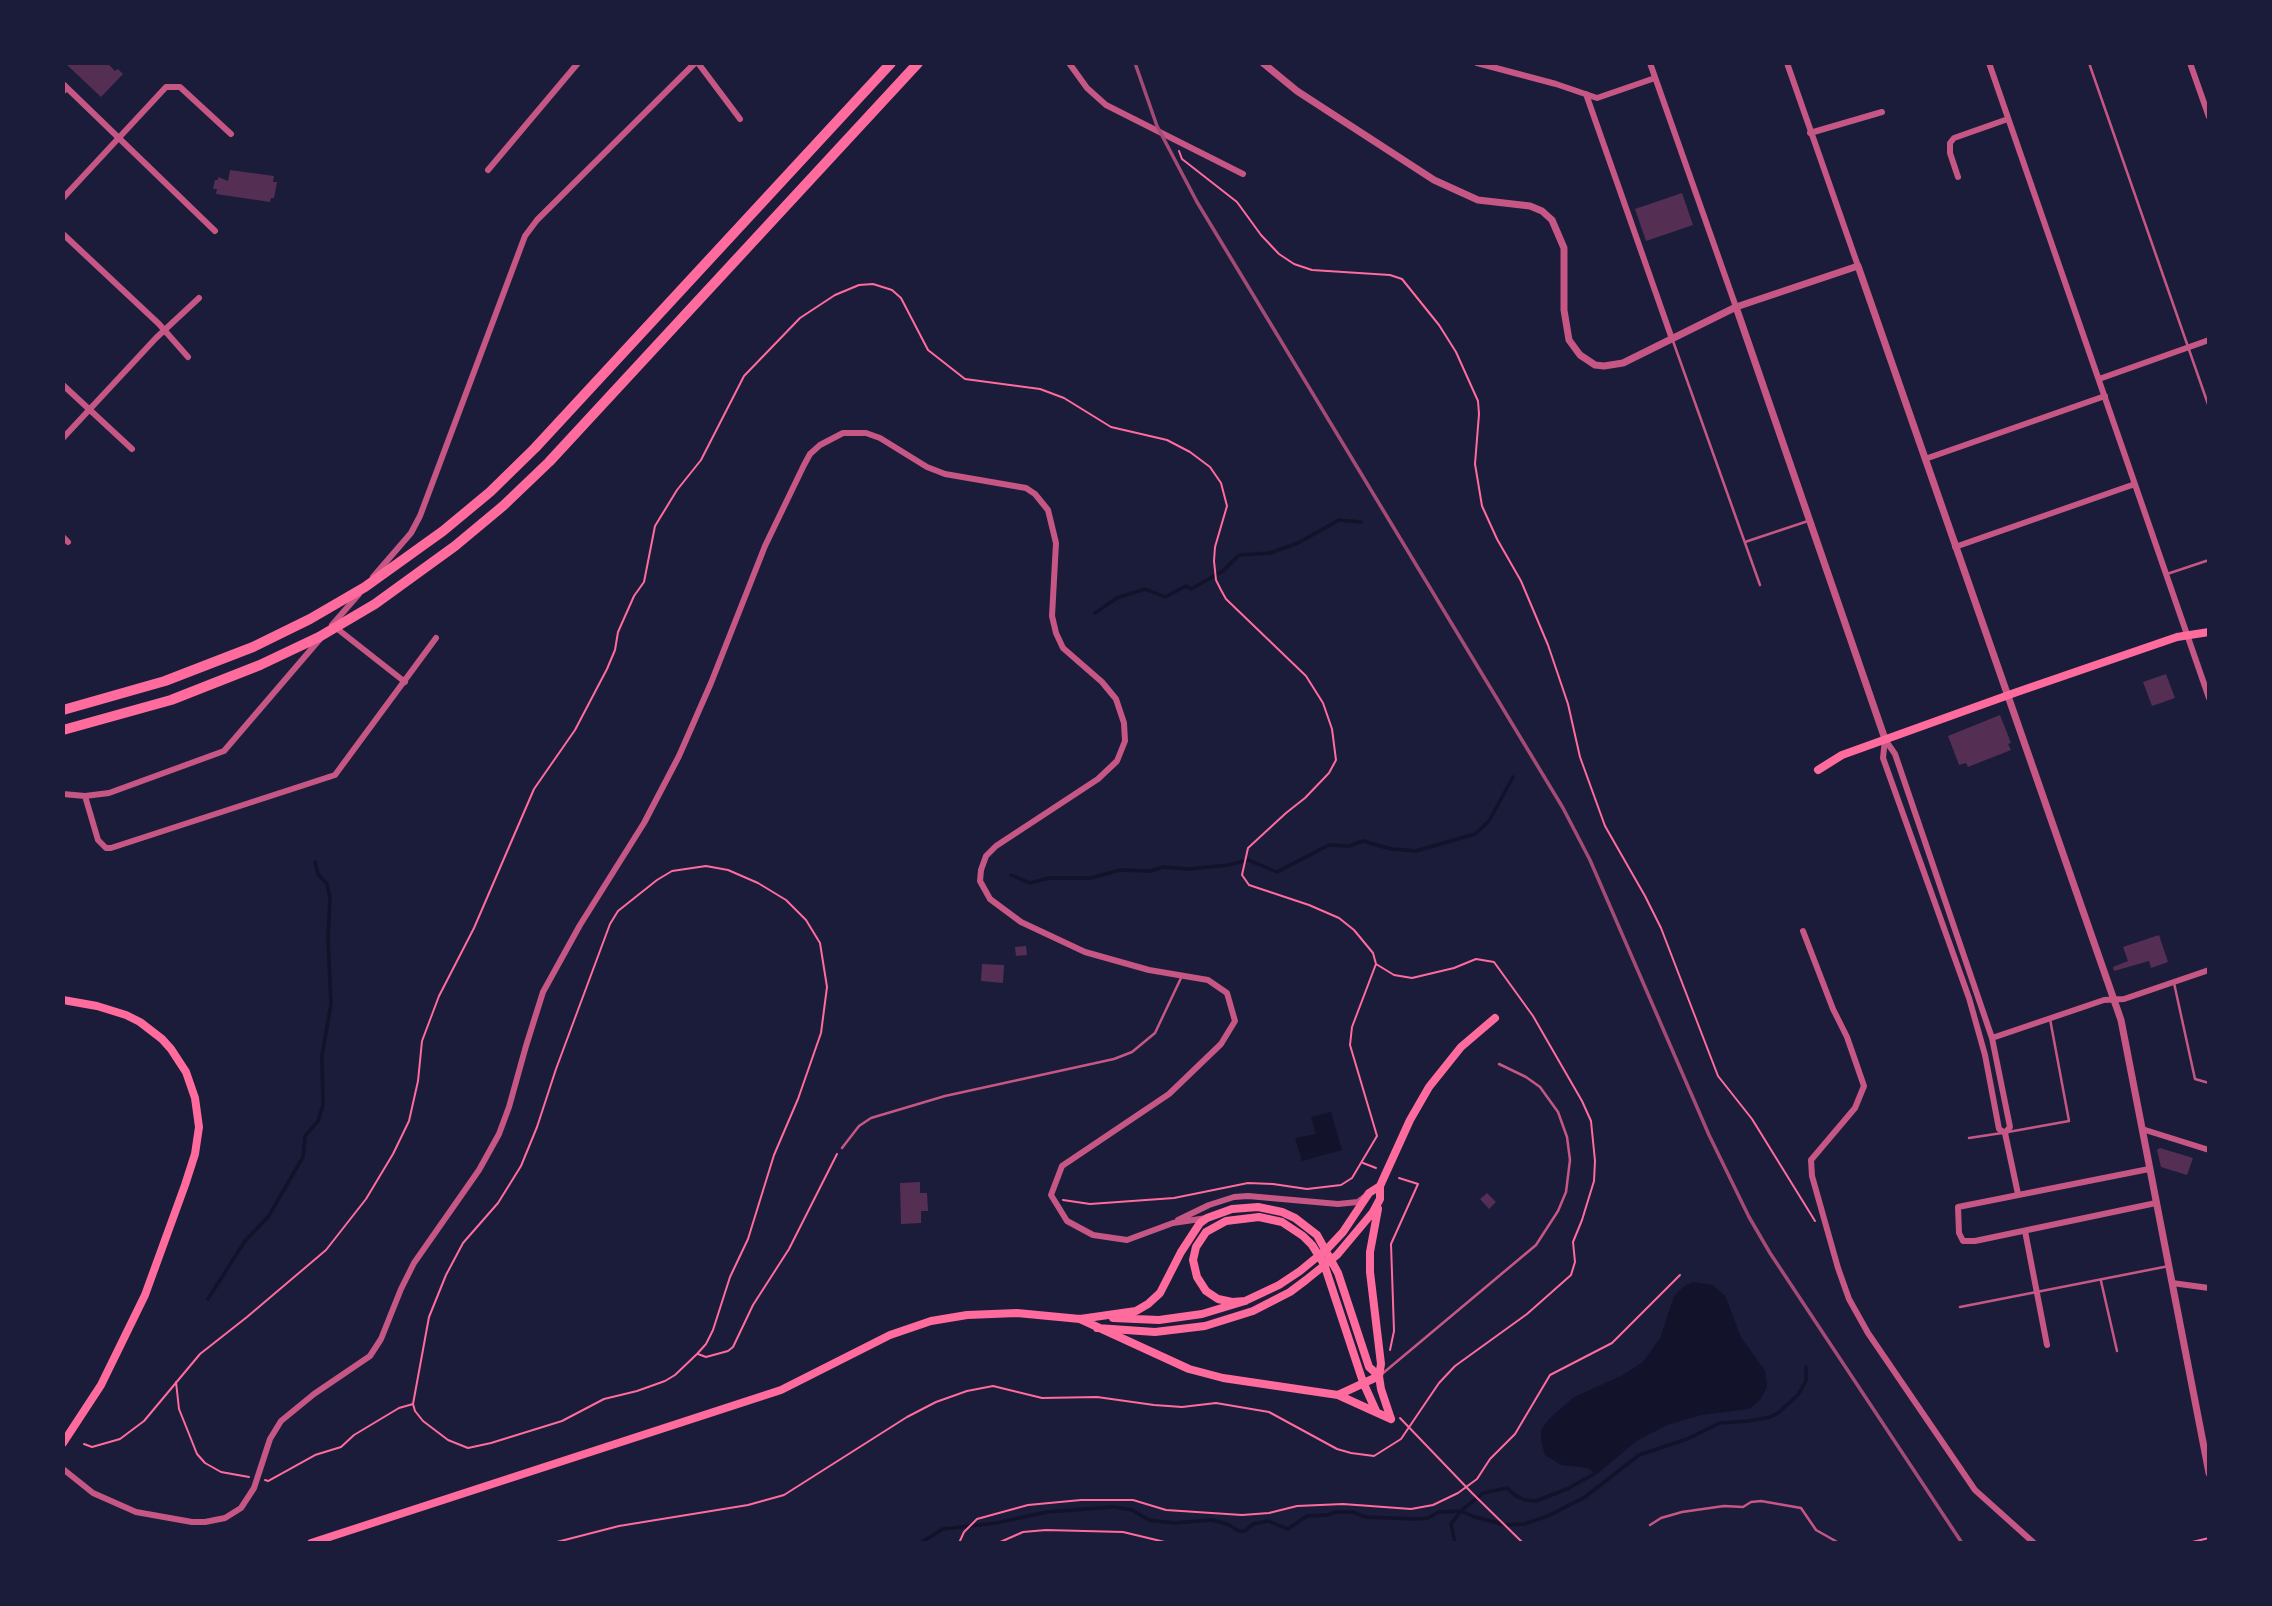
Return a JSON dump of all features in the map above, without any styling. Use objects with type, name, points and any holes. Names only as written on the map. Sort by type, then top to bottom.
[{"type":"highway","points":[[63,710],[135,691],[195,671],[253,647],[310,619],[365,587],[443,531],[490,492],[535,448],[891,63]]},
{"type":"highway","points":[[63,730],[171,700],[231,678],[289,652],[375,604],[456,547],[549,462],[918,63]]},
{"type":"main road","points":[[1818,770],[1842,755],[1885,739],[2187,634],[2209,632]]},
{"type":"main road","points":[[63,1000],[126,1015],[162,1039],[187,1072],[195,1098],[199,1127],[195,1154],[145,1295],[101,1385],[63,1443]]},
{"type":"main road","points":[[1080,1319],[1189,1369],[1223,1378],[1338,1395],[1391,1419],[1379,1376],[1381,1364],[1370,1272],[1370,1252],[1380,1186],[1410,1120],[1442,1068],[1461,1047],[1495,1018]]},
{"type":"main road","points":[[1103,1316],[1133,1320],[1183,1318],[1221,1310],[1245,1301],[1300,1271],[1343,1232],[1369,1193],[1380,1186]]},
{"type":"main road","points":[[1097,1328],[1155,1332],[1205,1326],[1252,1311],[1306,1280],[1350,1241],[1380,1199]]},
{"type":"main road","points":[[311,1543],[781,1390],[890,1335],[931,1321],[967,1315],[1017,1312],[1080,1319],[1136,1311],[1149,1304],[1167,1282],[1194,1230],[1207,1218],[1232,1209],[1270,1209],[1295,1217],[1312,1230],[1331,1258],[1369,1367],[1379,1376]]},
{"type":"main road","points":[[1245,1301],[1232,1303],[1218,1298],[1201,1284],[1193,1259],[1200,1240],[1215,1226],[1237,1218],[1259,1217],[1274,1220],[1296,1230],[1312,1245],[1324,1264],[1363,1382],[1376,1411]]},
{"type":"main road","points":[[1338,1395],[1379,1376]]},
{"type":"street","points":[[488,170],[578,63]]},
{"type":"street","points":[[63,794],[85,796],[109,793],[224,751],[416,524],[525,236],[537,220],[696,63],[740,119]]},
{"type":"street","points":[[1069,63],[1087,88],[1106,105],[1243,174]]},
{"type":"street","points":[[1264,63],[1297,91],[1434,180],[1478,200],[1530,206],[1542,211],[1552,220],[1560,233],[1564,248],[1564,310],[1569,340],[1587,361],[1595,365],[1614,366],[1736,307],[1858,266]]},
{"type":"street","points":[[1477,63],[1597,98],[1655,78]]},
{"type":"street","points":[[1650,63],[1885,739],[1895,754],[1992,1038],[2010,1128],[2005,1133]]},
{"type":"street","points":[[1787,63],[2121,1020],[2209,1472]]},
{"type":"street","points":[[1989,63],[2209,698]]},
{"type":"street","points":[[2190,63],[2209,117]]},
{"type":"street","points":[[63,198],[166,87],[180,87],[231,134]]},
{"type":"street","points":[[65,89],[120,138],[215,231]]},
{"type":"street","points":[[1586,94],[1672,340]]},
{"type":"street","points":[[1810,133],[1882,112]]},
{"type":"street","points":[[1958,177],[1950,153],[1950,144],[1954,138],[2008,119]]},
{"type":"street","points":[[63,234],[188,357]]},
{"type":"street","points":[[63,438],[156,338],[199,298]]},
{"type":"street","points":[[2099,379],[2209,340]]},
{"type":"street","points":[[63,385],[132,449]]},
{"type":"street","points":[[1925,459],[2105,396]]},
{"type":"street","points":[[63,1469],[93,1493],[136,1512],[192,1522],[215,1520],[233,1513],[248,1498],[258,1479],[270,1439],[281,1421],[313,1394],[370,1356],[381,1339],[414,1263],[479,1170],[499,1134],[544,992],[580,925],[644,822],[663,786],[706,694],[782,508],[810,454],[843,433],[866,433],[880,438],[926,467],[945,474],[1015,484],[1035,494],[1048,510],[1056,543],[1052,617],[1056,633],[1063,648],[1102,682],[1116,699],[1124,723],[1125,741],[1117,761],[1098,779],[996,846],[986,856],[980,881],[990,899],[1021,922],[1085,952],[1181,977],[1208,980],[1227,993],[1235,1021],[1221,1044],[1169,1094],[1062,1166],[1051,1195],[1066,1221],[1093,1235],[1127,1240],[1234,1197],[1338,1204],[1358,1202],[1369,1193]]},
{"type":"street","points":[[1955,547],[2135,484]]},
{"type":"street","points":[[332,625],[405,682]]},
{"type":"street","points":[[85,796],[98,839],[106,848],[111,848],[335,775],[436,638]]},
{"type":"street","points":[[1885,739],[1884,758],[1969,998],[1985,1055],[2000,1129],[2005,1133],[2018,1194]]},
{"type":"street","points":[[1803,931],[1864,1087],[1855,1108],[1811,1160],[1812,1176],[1849,1299],[1868,1333],[1975,1490],[2034,1543]]},
{"type":"street","points":[[1992,1038],[2104,1000],[2124,999],[2209,970]]},
{"type":"street","points":[[2142,1129],[2209,1150]]},
{"type":"street","points":[[2149,1169],[1958,1207],[1959,1233],[1963,1241],[1975,1241],[2156,1203]]},
{"type":"street","points":[[1173,1223],[1207,1218]]},
{"type":"street","points":[[2025,1231],[2047,1345]]},
{"type":"street","points":[[2172,1283],[2209,1288]]},
{"type":"lane","points":[[2089,63],[2209,407]]},
{"type":"lane","points":[[1672,340],[1760,586]]},
{"type":"lane","points":[[1745,542],[1810,521]]},
{"type":"lane","points":[[2167,574],[2209,560]]},
{"type":"lane","points":[[842,1149],[859,1126],[880,1115],[945,1096],[1114,1059],[1132,1052],[1155,1032],[1181,977]]},
{"type":"lane","points":[[2174,982],[2195,1079],[2209,1083]]},
{"type":"lane","points":[[1969,1138],[2068,1121],[2050,1019]]},
{"type":"lane","points":[[1379,1376],[1536,1245],[1558,1211],[1566,1192],[1570,1160],[1567,1137],[1558,1112],[1540,1087],[1499,1064]]},
{"type":"lane","points":[[1960,1307],[2169,1266]]},
{"type":"lane","points":[[2101,1280],[2117,1351]]},
{"type":"lane","points":[[1650,1525],[1661,1518],[1682,1512],[1724,1506],[1743,1507],[1751,1502],[1761,1501],[1801,1508],[1816,1530],[1839,1543]]},
{"type":"path","points":[[1177,147],[1182,159],[1237,202],[1261,235],[1279,254],[1294,264],[1312,270],[1390,275],[1402,279],[1432,315],[1456,352],[1478,401],[1475,464],[1482,506],[1521,581],[1548,645],[1568,704],[1580,757],[1605,826],[1661,928],[1718,1076],[1752,1119],[1818,1226]]},
{"type":"path","points":[[84,1444],[92,1447],[120,1439],[153,1412],[200,1354],[326,1251],[366,1199],[409,1121],[418,1081],[422,1041],[439,996],[474,928],[534,789],[575,730],[607,669],[615,650],[618,632],[643,582],[655,526],[677,489],[701,460],[744,376],[800,318],[835,295],[859,285],[882,285],[901,298],[928,350],[965,379],[1040,389],[1064,398],[1111,427],[1167,440],[1210,467],[1221,483],[1227,506],[1215,547],[1216,580],[1226,599],[1306,676],[1322,703],[1335,744],[1336,760],[1329,774],[1248,848],[1242,875],[1249,885],[1339,918],[1373,953],[1377,964],[1394,975],[1412,978],[1454,968],[1476,959],[1494,962],[1533,1016],[1591,1121],[1594,1181],[1573,1242],[1575,1262],[1571,1275],[1527,1314],[1455,1366],[1439,1383],[1401,1438],[1374,1456],[1337,1449],[1269,1412],[1216,1403],[1182,1407],[1097,1397],[1042,1398],[993,1386],[967,1391],[936,1402],[907,1417],[784,1495],[748,1505],[620,1526],[553,1543]]},
{"type":"path","points":[[706,866],[728,870],[758,883],[786,900],[806,920],[820,943],[827,987],[821,1033],[774,1155],[748,1239],[730,1277],[706,1344],[676,1375],[664,1381],[604,1399],[562,1421],[480,1446],[468,1448],[448,1440],[423,1421],[413,1404],[429,1317],[446,1275],[463,1243],[498,1203],[521,1166],[610,924],[618,911],[672,871],[706,866]]},
{"type":"path","points":[[1051,1195],[1065,1201],[1090,1204],[1174,1198],[1248,1183],[1307,1189],[1341,1185],[1352,1178],[1377,1136],[1350,1045],[1352,1027],[1377,964]]},
{"type":"path","points":[[697,1354],[706,1357],[733,1348],[753,1305],[789,1249],[832,1163],[842,1149]]},
{"type":"path","points":[[1362,1163],[1376,1168]]},
{"type":"path","points":[[1389,1352],[1394,1331],[1391,1244],[1418,1184],[1399,1178]]},
{"type":"path","points":[[959,1543],[964,1532],[977,1519],[1028,1505],[1099,1499],[1133,1500],[1166,1510],[1242,1515],[1269,1513],[1297,1506],[1343,1504],[1411,1509],[1433,1505],[1458,1493],[1477,1479],[1490,1459],[1515,1434],[1550,1375],[1612,1343],[1680,1275]]},
{"type":"path","points":[[176,1381],[178,1409],[197,1454],[205,1463],[221,1472],[268,1481],[315,1455],[341,1447],[354,1435],[399,1408],[413,1404]]},
{"type":"path","points":[[1397,1414],[1455,1477],[1522,1542]]},
{"type":"path","points":[[999,1543],[1023,1532],[1046,1530],[1123,1532],[1169,1543]]},
{"type":"path","points":[[2188,1543],[2209,1538]]},
{"type":"shaded area","points":[[1331,1112],[1342,1150],[1302,1161],[1295,1138],[1316,1134],[1311,1117]]},
{"type":"shaded area","points":[[1693,1282],[1713,1285],[1725,1296],[1741,1337],[1765,1371],[1767,1387],[1760,1400],[1749,1409],[1701,1415],[1667,1425],[1638,1440],[1597,1474],[1588,1468],[1561,1465],[1545,1455],[1541,1430],[1548,1420],[1574,1397],[1621,1376],[1643,1362],[1660,1338],[1674,1296],[1684,1286]]},
{"type":"building","points":[[65,63],[107,63],[123,74],[101,97]]},
{"type":"building","points":[[230,170],[274,176],[273,182],[277,182],[274,198],[271,198],[270,202],[216,194],[217,189],[213,189],[215,180],[218,180],[218,177],[228,181]]},
{"type":"building","points":[[1682,193],[1693,225],[1646,241],[1635,209]]},
{"type":"building","points":[[2166,674],[2175,698],[2152,706],[2143,682]]},
{"type":"building","points":[[2000,715],[2011,750],[1968,767],[1966,763],[1959,765],[1948,736]]},
{"type":"building","points":[[2159,935],[2168,962],[2151,968],[2149,961],[2114,971],[2113,967],[2128,961],[2123,947]]},
{"type":"building","points":[[1026,946],[1027,955],[1016,956],[1015,947]]},
{"type":"building","points":[[982,964],[1004,965],[1003,983],[981,981]]},
{"type":"building","points":[[2160,1148],[2193,1158],[2187,1175],[2161,1167],[2157,1150]]},
{"type":"building","points":[[920,1182],[920,1193],[927,1193],[928,1211],[921,1211],[921,1223],[901,1224],[900,1183]]},
{"type":"building","points":[[1487,1193],[1496,1202],[1489,1209],[1480,1199]]},
{"type":"waterway","points":[[1095,613],[1117,598],[1145,589],[1165,597],[1186,586],[1191,589],[1223,571],[1239,555],[1270,553],[1298,543],[1339,520],[1361,522]]},
{"type":"waterway","points":[[1011,875],[1030,883],[1049,878],[1091,878],[1120,870],[1150,871],[1163,867],[1189,869],[1248,860],[1277,872],[1329,845],[1349,846],[1363,841],[1391,849],[1416,851],[1475,834],[1489,821],[1513,777]]},
{"type":"waterway","points":[[208,1299],[245,1241],[268,1217],[303,1157],[305,1136],[318,1121],[323,1105],[322,1055],[331,1004],[328,938],[330,898],[327,884],[318,874],[315,862]]},
{"type":"waterway","points":[[920,1543],[943,1529],[996,1523],[1047,1512],[1113,1507],[1132,1510],[1149,1520],[1174,1523],[1212,1520],[1239,1531],[1268,1521],[1288,1529],[1307,1516],[1336,1512],[1352,1512],[1366,1517],[1416,1519],[1428,1518],[1439,1512],[1461,1511],[1505,1525],[1524,1524],[1548,1516],[1585,1497],[1639,1455],[1687,1439],[1720,1423],[1748,1421],[1778,1413],[1798,1395],[1806,1381],[1806,1367]]},
{"type":"waterway","points":[[1455,1543],[1451,1524],[1461,1511],[1483,1493],[1507,1488],[1516,1496],[1536,1501],[1567,1489],[1594,1474]]},
{"type":"railway","points":[[1135,63],[1157,126],[1197,202],[1563,808],[1590,860],[1709,1135],[1749,1217],[1770,1253],[1962,1543]]}]
